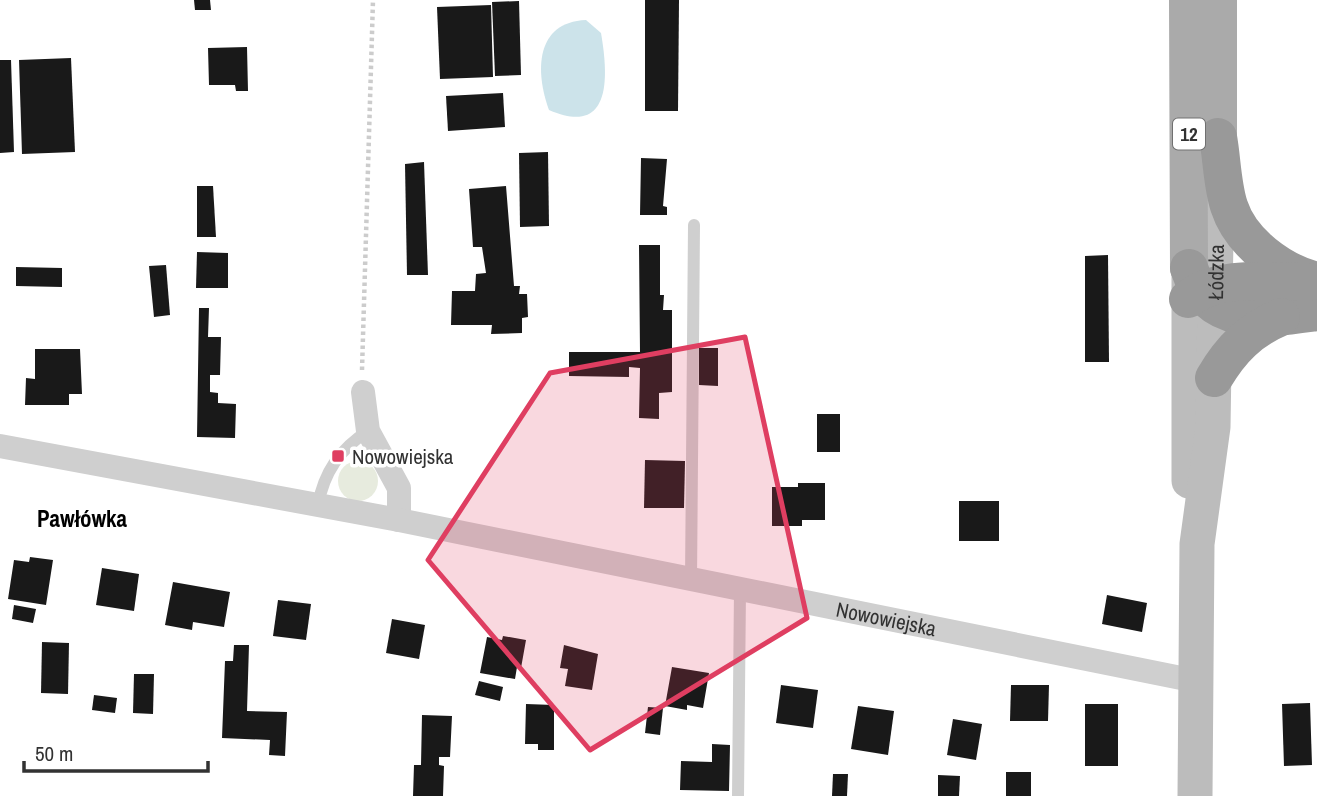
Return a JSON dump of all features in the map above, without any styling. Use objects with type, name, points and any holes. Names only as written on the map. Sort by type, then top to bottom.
[{"type":"highway","name":"12","points":[[1218,136],[1230,207],[1240,226],[1268,257],[1292,272],[1317,281]]},
{"type":"highway","points":[[1201,290],[1240,282],[1317,281]]},
{"type":"highway","points":[[1201,290],[1246,317],[1299,315]]},
{"type":"highway","points":[[1214,378],[1244,338],[1299,315]]},
{"type":"main road","name":"Łódzka","points":[[1188,0],[1201,290],[1214,378],[1213,427],[1197,544],[1195,796]]},
{"type":"main road","name":"Łódzka","points":[[1197,544],[1188,472],[1201,290],[1218,136],[1218,0]]},
{"type":"street","points":[[363,392],[368,430],[399,488],[399,520]]},
{"type":"street","name":"Nowowiejska","points":[[0,446],[245,494],[399,520],[1196,681]]},
{"type":"lane","points":[[691,580],[694,225]]},
{"type":"lane","points":[[318,505],[330,468],[353,441],[368,430]]},
{"type":"lane","points":[[738,796],[740,589]]},
{"type":"path","points":[[363,392],[361,353],[373,0]]},
{"type":"highlighted area","points":[[745,337],[807,618],[590,750],[428,560],[550,373]]},
{"type":"shaded area","points":[[358,461],[372,467],[378,481],[372,495],[358,501],[344,495],[338,481],[344,467]]},
{"type":"water","points":[[586,20],[601,33],[605,66],[602,97],[595,109],[585,116],[570,116],[549,110],[542,80],[543,52],[548,39],[557,30],[569,23]]},
{"type":"building","points":[[194,0],[210,0],[211,10],[195,10]]},
{"type":"building","points":[[645,0],[679,0],[678,111],[645,111]]},
{"type":"building","points":[[519,1],[521,75],[495,76],[492,2]]},
{"type":"building","points":[[491,5],[493,77],[440,79],[437,7]]},
{"type":"building","points":[[247,47],[248,91],[236,91],[235,85],[209,85],[208,48]]},
{"type":"building","points":[[71,58],[75,152],[22,154],[19,60]]},
{"type":"building","points":[[0,60],[11,60],[14,152],[0,153]]},
{"type":"building","points":[[503,93],[505,127],[448,131],[446,96]]},
{"type":"building","points":[[548,152],[549,226],[520,227],[519,153]]},
{"type":"building","points":[[641,158],[667,159],[663,206],[667,207],[667,215],[640,215]]},
{"type":"building","points":[[424,162],[428,275],[407,275],[405,164]]},
{"type":"building","points":[[197,186],[213,186],[216,237],[197,237]]},
{"type":"building","points":[[506,186],[514,286],[520,286],[519,294],[527,294],[528,317],[522,318],[522,333],[491,334],[492,325],[451,325],[452,291],[475,291],[476,274],[486,273],[482,247],[473,247],[469,189]]},
{"type":"building","points":[[639,245],[660,245],[660,295],[664,295],[663,310],[672,310],[672,392],[659,393],[659,419],[639,418],[640,368],[629,367],[629,377],[569,376],[569,352],[640,352]]},
{"type":"building","points":[[197,252],[228,253],[228,288],[196,288]]},
{"type":"building","points":[[1108,255],[1109,362],[1085,362],[1085,256]]},
{"type":"building","points":[[166,265],[170,315],[154,317],[149,266]]},
{"type":"building","points":[[16,267],[62,268],[62,287],[16,286]]},
{"type":"building","points":[[199,308],[209,308],[208,337],[221,337],[220,375],[210,375],[210,392],[218,393],[218,403],[236,404],[235,438],[197,437]]},
{"type":"building","points":[[699,348],[718,348],[718,386],[699,385]]},
{"type":"building","points":[[35,349],[80,349],[82,394],[69,394],[69,405],[25,405],[26,378],[35,379]]},
{"type":"building","points":[[817,414],[840,414],[840,452],[817,452]]},
{"type":"building","points":[[645,460],[685,461],[684,508],[644,508]]},
{"type":"building","points":[[798,483],[825,483],[825,520],[802,520],[802,526],[772,526],[772,487],[798,487]]},
{"type":"building","points":[[959,501],[999,501],[999,541],[959,541]]},
{"type":"building","points":[[30,557],[53,560],[46,605],[8,599],[14,560],[29,562]]},
{"type":"building","points":[[102,568],[139,574],[134,611],[96,605]]},
{"type":"building","points":[[173,582],[230,592],[224,627],[193,622],[192,630],[165,625]]},
{"type":"building","points":[[1107,595],[1147,603],[1142,632],[1102,624]]},
{"type":"building","points":[[278,600],[311,604],[306,640],[273,636]]},
{"type":"building","points":[[14,605],[36,609],[33,623],[12,619]]},
{"type":"building","points":[[392,619],[425,625],[419,659],[386,653]]},
{"type":"building","points":[[503,636],[526,640],[521,668],[517,667],[515,679],[480,673],[487,637],[502,640]]},
{"type":"building","points":[[42,642],[69,643],[68,694],[41,693]]},
{"type":"building","points":[[234,645],[249,645],[247,711],[287,712],[285,756],[269,755],[270,740],[222,738],[225,661],[233,661]]},
{"type":"building","points":[[564,645],[598,654],[592,690],[565,686],[568,669],[560,668]]},
{"type":"building","points":[[672,667],[709,673],[703,708],[687,705],[687,710],[665,706]]},
{"type":"building","points":[[134,674],[154,674],[153,714],[133,713]]},
{"type":"building","points":[[479,681],[503,687],[500,701],[475,695]]},
{"type":"building","points":[[781,685],[818,690],[813,728],[776,723]]},
{"type":"building","points":[[1011,685],[1049,685],[1048,721],[1010,721]]},
{"type":"building","points":[[94,695],[117,698],[115,713],[92,710]]},
{"type":"building","points":[[1310,703],[1312,765],[1284,766],[1282,704]]},
{"type":"building","points":[[526,704],[554,705],[554,750],[538,750],[538,744],[525,744]]},
{"type":"building","points":[[1085,704],[1118,704],[1118,766],[1085,766]]},
{"type":"building","points":[[858,706],[894,711],[888,755],[851,749]]},
{"type":"building","points":[[648,707],[663,708],[660,735],[645,733]]},
{"type":"building","points":[[422,715],[452,716],[450,757],[439,757],[439,765],[444,766],[443,796],[413,796],[414,765],[421,765]]},
{"type":"building","points":[[953,719],[982,724],[976,760],[947,755]]},
{"type":"building","points":[[712,744],[730,745],[729,791],[680,790],[681,761],[712,762]]},
{"type":"building","points":[[1006,772],[1031,772],[1031,796],[1006,796]]},
{"type":"building","points":[[833,774],[848,774],[847,796],[832,796]]},
{"type":"building","points":[[938,775],[960,776],[959,796],[938,796]]},
{"type":"place","name":"Nowowiejska","points":[[338,456]]},
{"type":"district","name":"Pawłówka","points":[[82,518]]}]
